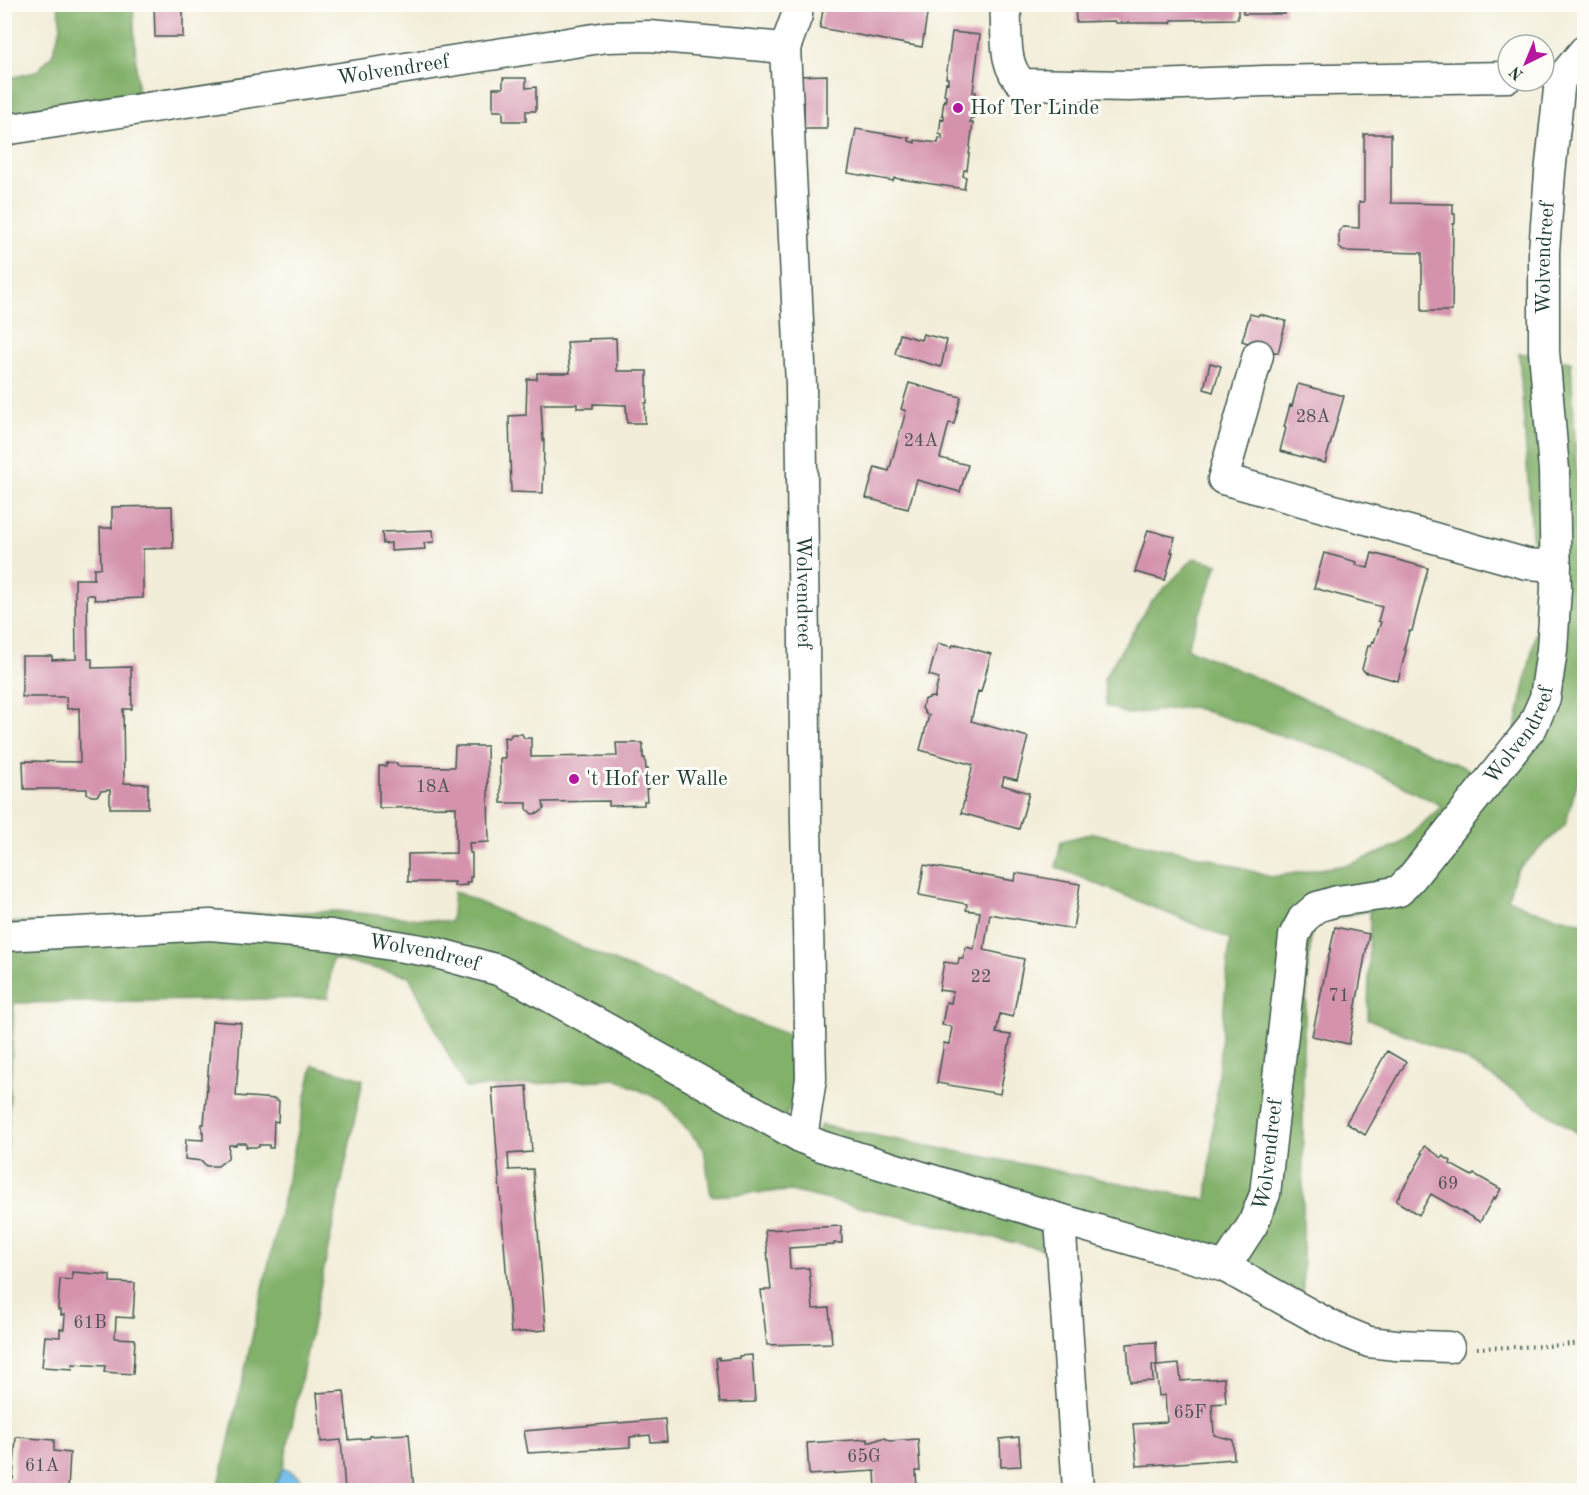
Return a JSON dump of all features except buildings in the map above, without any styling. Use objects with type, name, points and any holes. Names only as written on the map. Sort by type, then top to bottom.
[{"type":"street","name":"Wolvendreef","points":[[798,4],[797,15],[785,48],[801,396],[811,1079],[802,1138]]},
{"type":"street","points":[[1005,4],[1009,67],[1023,84],[1129,86],[1496,76]]},
{"type":"street","name":"Wolvendreef","points":[[4,130],[608,37],[649,36],[785,48]]},
{"type":"street","name":"Wolvendreef","points":[[1556,76],[1584,51]]},
{"type":"street","name":"Wolvendreef","points":[[1225,1267],[1253,1224],[1265,1194],[1294,936],[1303,919],[1317,907],[1337,901],[1399,891],[1436,849],[1532,726],[1545,698],[1552,650],[1556,588],[1554,470],[1544,351],[1544,251],[1550,173],[1552,93]]},
{"type":"street","points":[[1258,355],[1223,479],[1527,564],[1556,566]]},
{"type":"street","name":"Wolvendreef","points":[[4,936],[210,926],[331,935],[433,952],[498,970],[802,1138],[822,1146],[1060,1220],[1225,1267],[1335,1328],[1369,1342],[1449,1347]]},
{"type":"street","points":[[1060,1220],[1078,1491]]},
{"type":"path","points":[[1449,1347],[1497,1348],[1584,1343]]},
{"type":"green space","points":[[58,5],[133,5],[138,102],[5,118],[4,79],[36,72],[52,55],[61,27]]},
{"type":"green space","points":[[1519,353],[1571,361],[1584,617],[1584,729],[1582,767],[1565,825],[1516,871],[1508,899],[1532,910],[1584,923],[1584,1137],[1466,1060],[1368,1019],[1370,910],[1315,923],[1311,932],[1303,1045],[1303,1293],[1037,1200],[1042,1249],[790,1191],[711,1196],[704,1149],[663,1101],[616,1079],[465,1088],[409,976],[332,959],[328,998],[14,1003],[5,1201],[5,923],[337,911],[451,922],[454,891],[739,1016],[797,1038],[792,1105],[774,1136],[804,1153],[821,1125],[1207,1200],[1230,939],[1056,867],[1061,841],[1093,833],[1212,859],[1271,877],[1351,864],[1399,845],[1442,806],[1340,754],[1192,707],[1127,714],[1106,706],[1104,678],[1151,602],[1194,558],[1218,564],[1187,648],[1484,776],[1514,737],[1538,621]]},
{"type":"green space","points":[[313,1065],[363,1079],[283,1468],[273,1490],[215,1490],[219,1485]]},
{"type":"water","points":[[283,1468],[298,1476],[306,1490],[273,1490]]},
{"type":"place","name":"Hof Ter Linde","points":[[958,108]]},
{"type":"place","name":"'t Hof ter Walle","points":[[574,779]]}]
